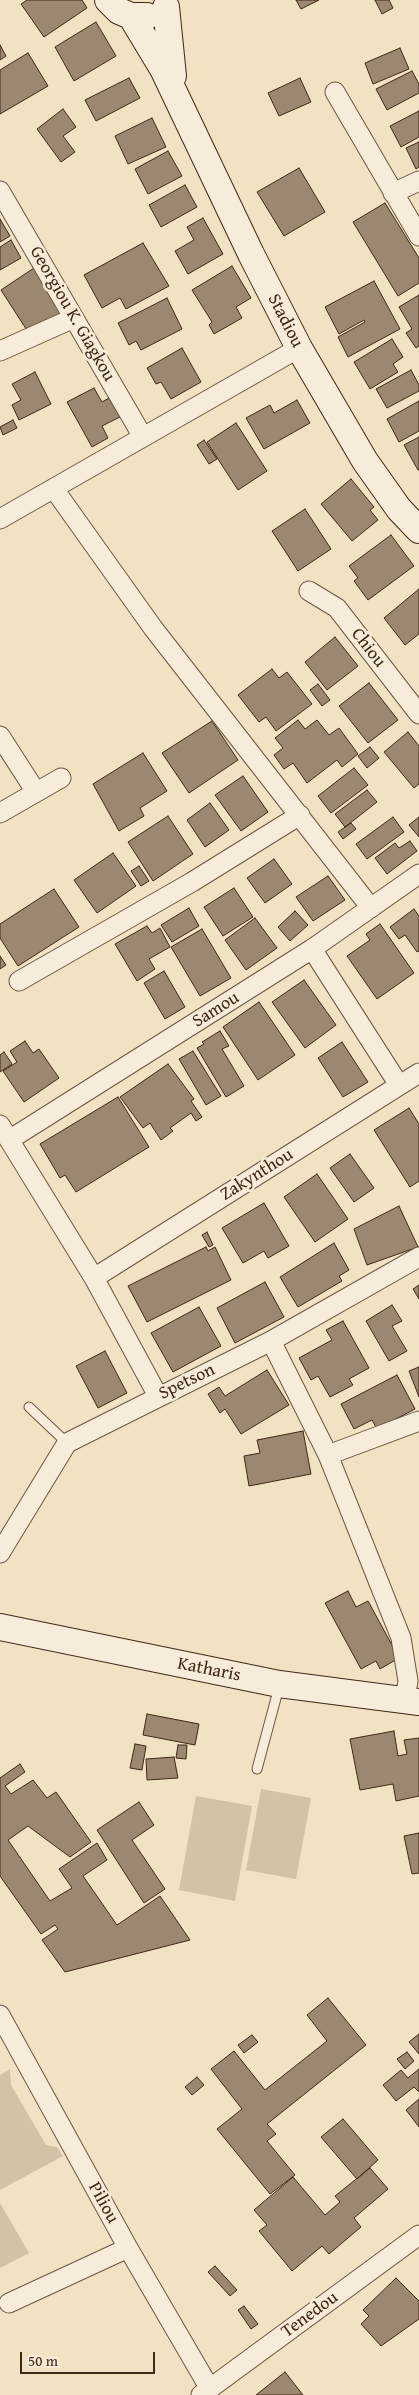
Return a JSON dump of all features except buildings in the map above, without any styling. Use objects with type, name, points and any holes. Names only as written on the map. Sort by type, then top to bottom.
[{"type":"street","points":[[108,0],[119,11],[131,16],[150,16],[169,3]]},
{"type":"street","name":"Stadiou","points":[[169,3],[170,60],[176,97]]},
{"type":"street","name":"Stadiou","points":[[131,16],[163,69],[298,348],[365,461],[399,509],[419,530]]},
{"type":"street","points":[[335,92],[419,236]]},
{"type":"street","points":[[393,193],[419,181]]},
{"type":"street","name":"Georgiou K. Giagkou","points":[[0,191],[143,437]]},
{"type":"street","points":[[0,351],[74,318]]},
{"type":"street","points":[[0,519],[298,348]]},
{"type":"street","points":[[54,489],[153,628],[371,908]]},
{"type":"street","name":"Chiou","points":[[309,591],[337,608],[419,714]]},
{"type":"street","points":[[0,736],[36,792]]},
{"type":"street","points":[[0,813],[61,778]]},
{"type":"street","points":[[19,981],[192,882],[300,815]]},
{"type":"street","name":"Samou","points":[[5,1133],[312,949],[419,874]]},
{"type":"street","points":[[312,949],[399,1085]]},
{"type":"street","name":"Zakynthou","points":[[94,1278],[419,1073]]},
{"type":"street","points":[[5,1133],[94,1278],[158,1396]]},
{"type":"street","name":"Spetson","points":[[67,1442],[271,1341],[419,1257]]},
{"type":"street","points":[[271,1341],[328,1455],[401,1638],[412,1700]]},
{"type":"street","points":[[328,1455],[419,1421]]},
{"type":"street","points":[[0,1553],[67,1442]]},
{"type":"street","name":"Katharis","points":[[0,1627],[279,1684],[412,1700]]},
{"type":"street","name":"Piliou","points":[[0,2015],[206,2392]]},
{"type":"street","name":"Tenedou","points":[[206,2392],[419,2235]]},
{"type":"street","points":[[9,2303],[128,2248]]},
{"type":"lane","points":[[29,1407],[67,1442]]},
{"type":"lane","points":[[257,1769],[279,1684]]},
{"type":"shaded area","points":[[261,1789],[311,1798],[296,1879],[246,1870]]},
{"type":"shaded area","points":[[196,1796],[252,1806],[235,1901],[179,1890]]},
{"type":"shaded area","points":[[10,2069],[11,2085],[46,2145],[57,2147],[63,2156],[0,2190],[0,2075]]},
{"type":"shaded area","points":[[0,2203],[29,2253],[0,2268]]}]
